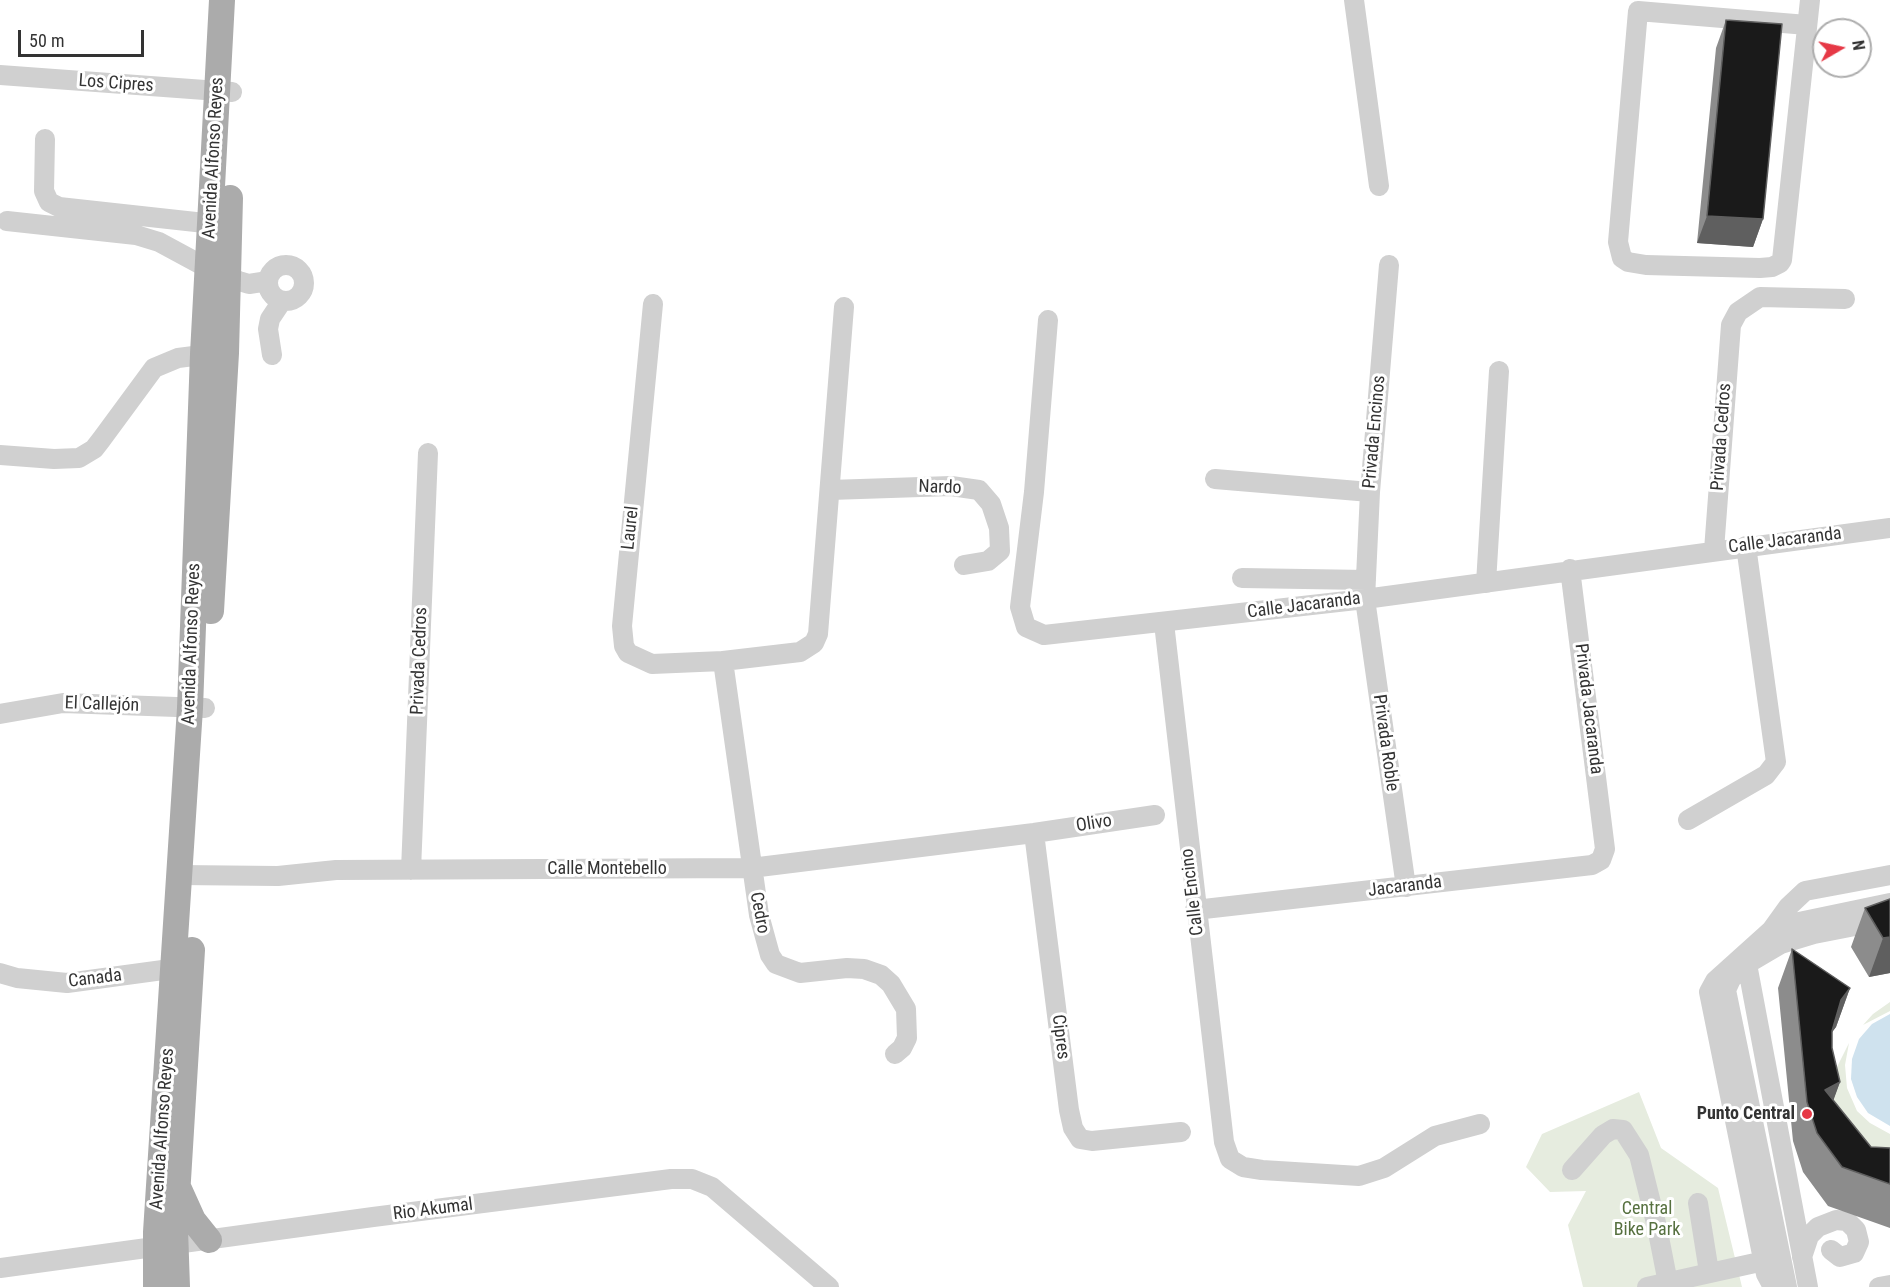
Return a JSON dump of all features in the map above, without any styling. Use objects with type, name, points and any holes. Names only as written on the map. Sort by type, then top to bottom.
[{"type":"main road","name":"Avenida Alfonso Reyes","points":[[177,1287],[165,1244],[188,875],[219,273],[225,91],[222,0]]},
{"type":"main road","name":"Avenida Alfonso Reyes","points":[[225,91],[237,0]]},
{"type":"main road","name":"Avenida Alfonso Reyes","points":[[156,1287],[178,1188],[182,968]]},
{"type":"main road","points":[[178,1188],[192,1220],[209,1240]]},
{"type":"street","points":[[1354,0],[1379,186]]},
{"type":"street","points":[[1807,25],[1638,6],[1618,242],[1622,258],[1628,262],[1646,264],[1760,268],[1772,267],[1780,263],[1810,0]]},
{"type":"street","name":"Los Cipres","points":[[0,75],[225,91]]},
{"type":"street","points":[[45,139],[44,191],[50,202],[59,207],[220,225]]},
{"type":"street","points":[[7,221],[136,236],[159,242],[219,273],[249,284],[268,281]]},
{"type":"street","points":[[290,265],[298,269],[304,277],[304,287],[300,296],[292,301],[282,301],[272,294],[268,281],[272,272],[280,266],[290,265]]},
{"type":"street","name":"Privada Encinos","points":[[1365,590],[1370,492],[1389,265]]},
{"type":"street","name":"Privada Cedros","points":[[1714,550],[1731,325],[1738,312],[1760,297],[1845,299]]},
{"type":"street","points":[[272,355],[268,329],[270,319],[282,301]]},
{"type":"street","name":"Laurel","points":[[653,304],[622,626],[624,646],[628,653],[637,660],[652,664],[723,661],[800,652],[812,646],[818,634],[830,490]]},
{"type":"street","points":[[830,490],[844,307]]},
{"type":"street","name":"Calle Jacaranda","points":[[1048,320],[1034,492],[1020,607],[1026,627],[1044,635],[1164,624],[1365,590],[1486,583],[1570,569],[1890,528]]},
{"type":"street","points":[[0,455],[70,460],[88,453],[101,440],[154,368],[168,360],[214,353]]},
{"type":"street","points":[[1486,583],[1499,371]]},
{"type":"street","name":"Privada Cedros","points":[[411,870],[428,453]]},
{"type":"street","points":[[1215,479],[1370,492]]},
{"type":"street","name":"Nardo","points":[[830,490],[951,486],[979,490],[991,504],[999,528],[1000,551],[988,561],[964,565]]},
{"type":"street","points":[[1688,820],[1766,775],[1776,762],[1746,546]]},
{"type":"street","name":"Privada Jacaranda","points":[[1570,569],[1605,849]]},
{"type":"street","points":[[1242,578],[1365,590]]},
{"type":"street","name":"Privada Roble","points":[[1365,590],[1406,887]]},
{"type":"street","name":"Calle Encino","points":[[1164,624],[1195,910],[1224,1142],[1230,1159],[1243,1167],[1262,1170],[1359,1176],[1384,1168],[1435,1136],[1480,1124]]},
{"type":"street","name":"Cedro","points":[[723,661],[751,868],[764,940],[776,964],[801,973],[847,968],[864,969],[881,975],[891,984],[906,1009],[907,1038],[902,1048],[895,1054]]},
{"type":"street","name":"El Callejón","points":[[0,714],[63,703],[197,708]]},
{"type":"street","name":"Olivo","points":[[1034,833],[1155,815]]},
{"type":"street","name":"Calle Montebello","points":[[188,875],[279,876],[336,870],[751,868],[1034,833]]},
{"type":"street","name":"Cipres","points":[[1034,833],[1073,1128],[1080,1139],[1092,1142],[1181,1132]]},
{"type":"street","name":"Jacaranda","points":[[1195,910],[1592,865],[1601,860],[1605,849]]},
{"type":"street","points":[[1787,1287],[1726,990],[1731,979],[1747,964],[1788,907],[1805,891],[1890,875]]},
{"type":"street","points":[[1773,1287],[1764,1261],[1710,1007],[1709,992],[1714,981],[1775,927],[1890,903]]},
{"type":"street","points":[[1747,964],[1781,944],[1814,934],[1890,919]]},
{"type":"street","points":[[1747,964],[1808,1287]]},
{"type":"street","name":"Canada","points":[[0,973],[17,978],[67,983],[182,968]]},
{"type":"street","points":[[1572,1170],[1603,1134],[1613,1129],[1623,1130],[1639,1155],[1668,1283]]},
{"type":"street","name":"Rio Akumal","points":[[0,1268],[165,1244],[671,1179],[692,1179],[712,1187],[829,1287]]},
{"type":"street","points":[[1698,1203],[1709,1272]]},
{"type":"street","points":[[1802,1257],[1809,1236],[1818,1227],[1836,1220],[1847,1221],[1856,1230],[1859,1242],[1854,1253],[1840,1257],[1831,1250]]},
{"type":"street","points":[[1647,1287],[1764,1261]]},
{"type":"street","points":[[1878,1287],[1890,1285]]},
{"type":"green space","points":[[1890,1002],[1890,1011],[1863,1025],[1873,1014]]},
{"type":"green space","points":[[1849,1043],[1845,1065],[1847,1088],[1857,1111],[1870,1123],[1890,1134],[1890,1174],[1832,1102],[1833,1075]]},
{"type":"green space","name":"Central Bike Park","points":[[1639,1092],[1661,1148],[1718,1188],[1742,1287],[1583,1287],[1568,1225],[1586,1191],[1550,1192],[1526,1167],[1542,1134]]},
{"type":"water","points":[[1890,1014],[1890,1126],[1868,1113],[1857,1097],[1851,1079],[1852,1059],[1859,1039],[1872,1024]]},
{"type":"building","points":[[1726,20],[1782,24],[1763,219],[1707,216]]},
{"type":"building","points":[[1890,899],[1890,937],[1883,938],[1865,908]]},
{"type":"building","points":[[1792,949],[1850,988],[1841,1000],[1832,1031],[1832,1048],[1840,1082],[1825,1090],[1871,1147],[1890,1148],[1890,1184],[1842,1167],[1817,1133],[1807,1102]]},
{"type":"place","name":"Punto Central","points":[[1807,1114]]}]
